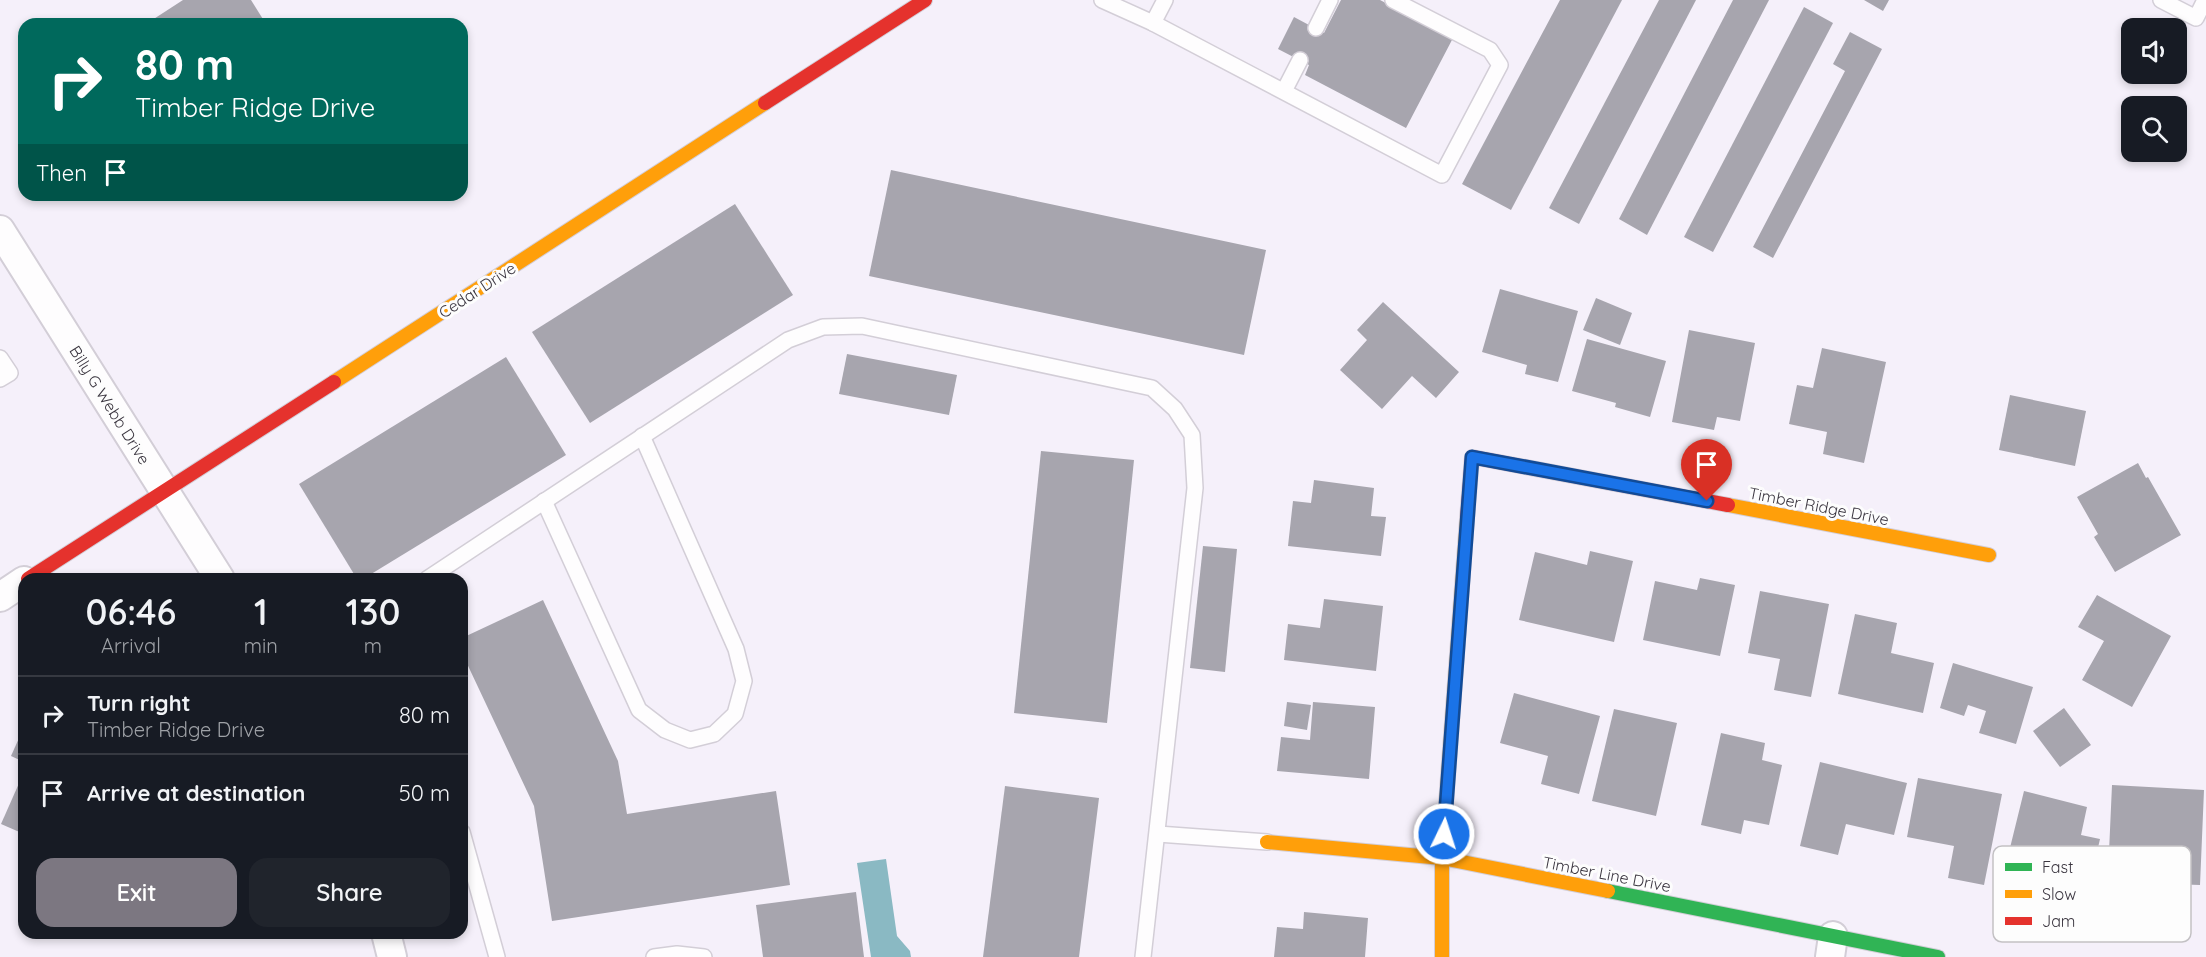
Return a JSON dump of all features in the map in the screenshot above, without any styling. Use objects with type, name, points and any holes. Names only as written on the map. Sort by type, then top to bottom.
[{"type":"street","name":"Cedar Drive","points":[[37,573],[925,0]]},
{"type":"street","name":"Billy G Webb Drive","points":[[0,230],[216,573]]},
{"type":"street","name":"Timber Ridge Drive","points":[[1442,858],[1472,457],[1989,555]]},
{"type":"street","name":"Cedar Drive","points":[[0,597],[18,585]]},
{"type":"street","name":"Timber Line Drive","points":[[1267,842],[1442,858],[1832,946],[1938,957]]},
{"type":"street","points":[[1442,858],[1442,957]]},
{"type":"street","points":[[388,939],[392,957]]},
{"type":"lane","points":[[1102,0],[1154,22],[1442,175],[1500,65],[1490,50],[1393,0]]},
{"type":"lane","points":[[1154,22],[1166,0]]},
{"type":"lane","points":[[1316,28],[1330,0]]},
{"type":"lane","points":[[2161,0],[2196,18],[2205,0]]},
{"type":"lane","points":[[1284,91],[1300,60]]},
{"type":"lane","points":[[436,573],[788,340],[823,327],[862,326],[1152,388],[1175,409],[1192,435],[1195,489],[1143,957]]},
{"type":"lane","points":[[0,358],[10,373],[0,379]]},
{"type":"lane","points":[[544,501],[639,710],[664,730],[690,740],[714,734],[735,714],[744,681],[736,649],[642,436]]},
{"type":"lane","points":[[1158,834],[1267,842]]},
{"type":"lane","points":[[468,853],[497,957]]},
{"type":"lane","points":[[654,957],[677,954],[704,957]]},
{"type":"water","points":[[886,859],[897,936],[910,951],[911,957],[871,957],[857,863]]},
{"type":"building","points":[[183,0],[251,0],[262,18],[155,18]]},
{"type":"building","points":[[1341,0],[1380,0],[1453,38],[1406,128],[1305,75],[1309,65],[1278,49],[1294,17],[1324,33]]},
{"type":"building","points":[[1560,0],[1622,0],[1511,210],[1462,184]]},
{"type":"building","points":[[1659,0],[1696,0],[1579,224],[1549,208]]},
{"type":"building","points":[[1733,0],[1769,0],[1647,235],[1619,219]]},
{"type":"building","points":[[1864,0],[1889,0],[1883,11]]},
{"type":"building","points":[[1804,7],[1833,23],[1713,252],[1684,237]]},
{"type":"building","points":[[1850,32],[1882,49],[1773,258],[1753,247],[1845,71],[1833,64]]},
{"type":"building","points":[[891,170],[1266,250],[1244,355],[869,276]]},
{"type":"building","points":[[735,204],[793,295],[590,423],[532,332]]},
{"type":"building","points":[[1500,289],[1578,311],[1558,382],[1525,374],[1527,365],[1482,352]]},
{"type":"building","points":[[1596,298],[1632,313],[1620,345],[1583,330]]},
{"type":"building","points":[[1383,302],[1459,372],[1436,398],[1412,376],[1382,409],[1340,370],[1367,340],[1357,330]]},
{"type":"building","points":[[1689,330],[1755,343],[1740,421],[1717,417],[1714,430],[1672,422]]},
{"type":"building","points":[[1587,339],[1666,361],[1650,417],[1615,407],[1616,403],[1572,391]]},
{"type":"building","points":[[1822,348],[1886,362],[1864,463],[1823,454],[1827,432],[1789,424],[1797,385],[1813,388]]},
{"type":"building","points":[[847,354],[957,375],[949,415],[839,394]]},
{"type":"building","points":[[506,357],[566,455],[373,573],[353,573],[299,484]]},
{"type":"building","points":[[2010,395],[2086,411],[2075,466],[1999,450]]},
{"type":"building","points":[[1041,451],[1134,460],[1107,723],[1014,713]]},
{"type":"building","points":[[2138,463],[2181,535],[2115,572],[2094,537],[2098,534],[2077,497]]},
{"type":"building","points":[[1314,480],[1374,488],[1371,516],[1386,517],[1381,556],[1288,546],[1293,501],[1311,503]]},
{"type":"building","points":[[1203,546],[1237,549],[1225,672],[1190,668]]},
{"type":"building","points":[[1590,551],[1633,561],[1614,642],[1519,620],[1535,552],[1587,565]]},
{"type":"building","points":[[1700,578],[1735,585],[1720,656],[1643,640],[1655,581],[1697,590]]},
{"type":"building","points":[[1760,591],[1829,604],[1811,697],[1774,690],[1780,659],[1748,653]]},
{"type":"building","points":[[2097,595],[2171,636],[2132,707],[2082,680],[2104,641],[2078,627]]},
{"type":"building","points":[[1324,599],[1383,606],[1376,671],[1284,660],[1288,624],[1320,628]]},
{"type":"building","points":[[543,600],[618,761],[627,814],[776,791],[790,885],[552,921],[534,806],[468,666],[468,635]]},
{"type":"building","points":[[1855,614],[1897,623],[1891,653],[1934,663],[1923,713],[1838,694]]},
{"type":"building","points":[[1953,663],[2033,687],[2016,744],[1979,733],[1986,711],[1968,705],[1964,716],[1940,708]]},
{"type":"building","points":[[1514,693],[1600,716],[1579,794],[1541,784],[1548,756],[1500,743]]},
{"type":"building","points":[[1287,702],[1311,705],[1307,730],[1284,726]]},
{"type":"building","points":[[1313,702],[1375,707],[1369,779],[1277,771],[1281,737],[1310,740]]},
{"type":"building","points":[[2064,708],[2091,745],[2060,767],[2033,731]]},
{"type":"building","points":[[1614,709],[1677,723],[1656,816],[1592,801]]},
{"type":"building","points":[[1721,733],[1765,743],[1762,760],[1782,765],[1769,825],[1744,820],[1741,834],[1701,825]]},
{"type":"building","points":[[18,740],[18,759],[11,756]]},
{"type":"building","points":[[1820,762],[1907,783],[1894,835],[1846,824],[1838,855],[1800,846]]},
{"type":"building","points":[[1918,778],[2002,794],[1984,885],[1948,878],[1954,846],[1907,837]]},
{"type":"building","points":[[2112,785],[2204,790],[2200,885],[2191,885],[2191,846],[2109,846]]},
{"type":"building","points":[[18,786],[18,831],[1,824]]},
{"type":"building","points":[[1005,786],[1099,798],[1079,957],[983,957]]},
{"type":"building","points":[[2024,791],[2087,807],[2081,835],[2100,839],[2098,846],[2010,846]]},
{"type":"building","points":[[856,892],[864,957],[763,957],[756,905]]},
{"type":"building","points":[[1304,912],[1368,918],[1365,957],[1274,957],[1277,927],[1303,929]]},
{"type":"traffic: fast","points":[[1608,891],[1938,957]]},
{"type":"traffic: slow","points":[[334,382],[765,103]]},
{"type":"traffic: slow","points":[[1728,505],[1989,555]]},
{"type":"traffic: slow","points":[[1442,957],[1442,858],[1467,519]]},
{"type":"traffic: slow","points":[[1267,842],[1442,858],[1608,891]]},
{"type":"traffic: jam","points":[[765,103],[925,0]]},
{"type":"traffic: jam","points":[[37,573],[334,382]]},
{"type":"traffic: jam","points":[[1467,519],[1472,457],[1728,505]]},
{"type":"route","points":[[1444,834],[1472,457],[1707,501]]}]
